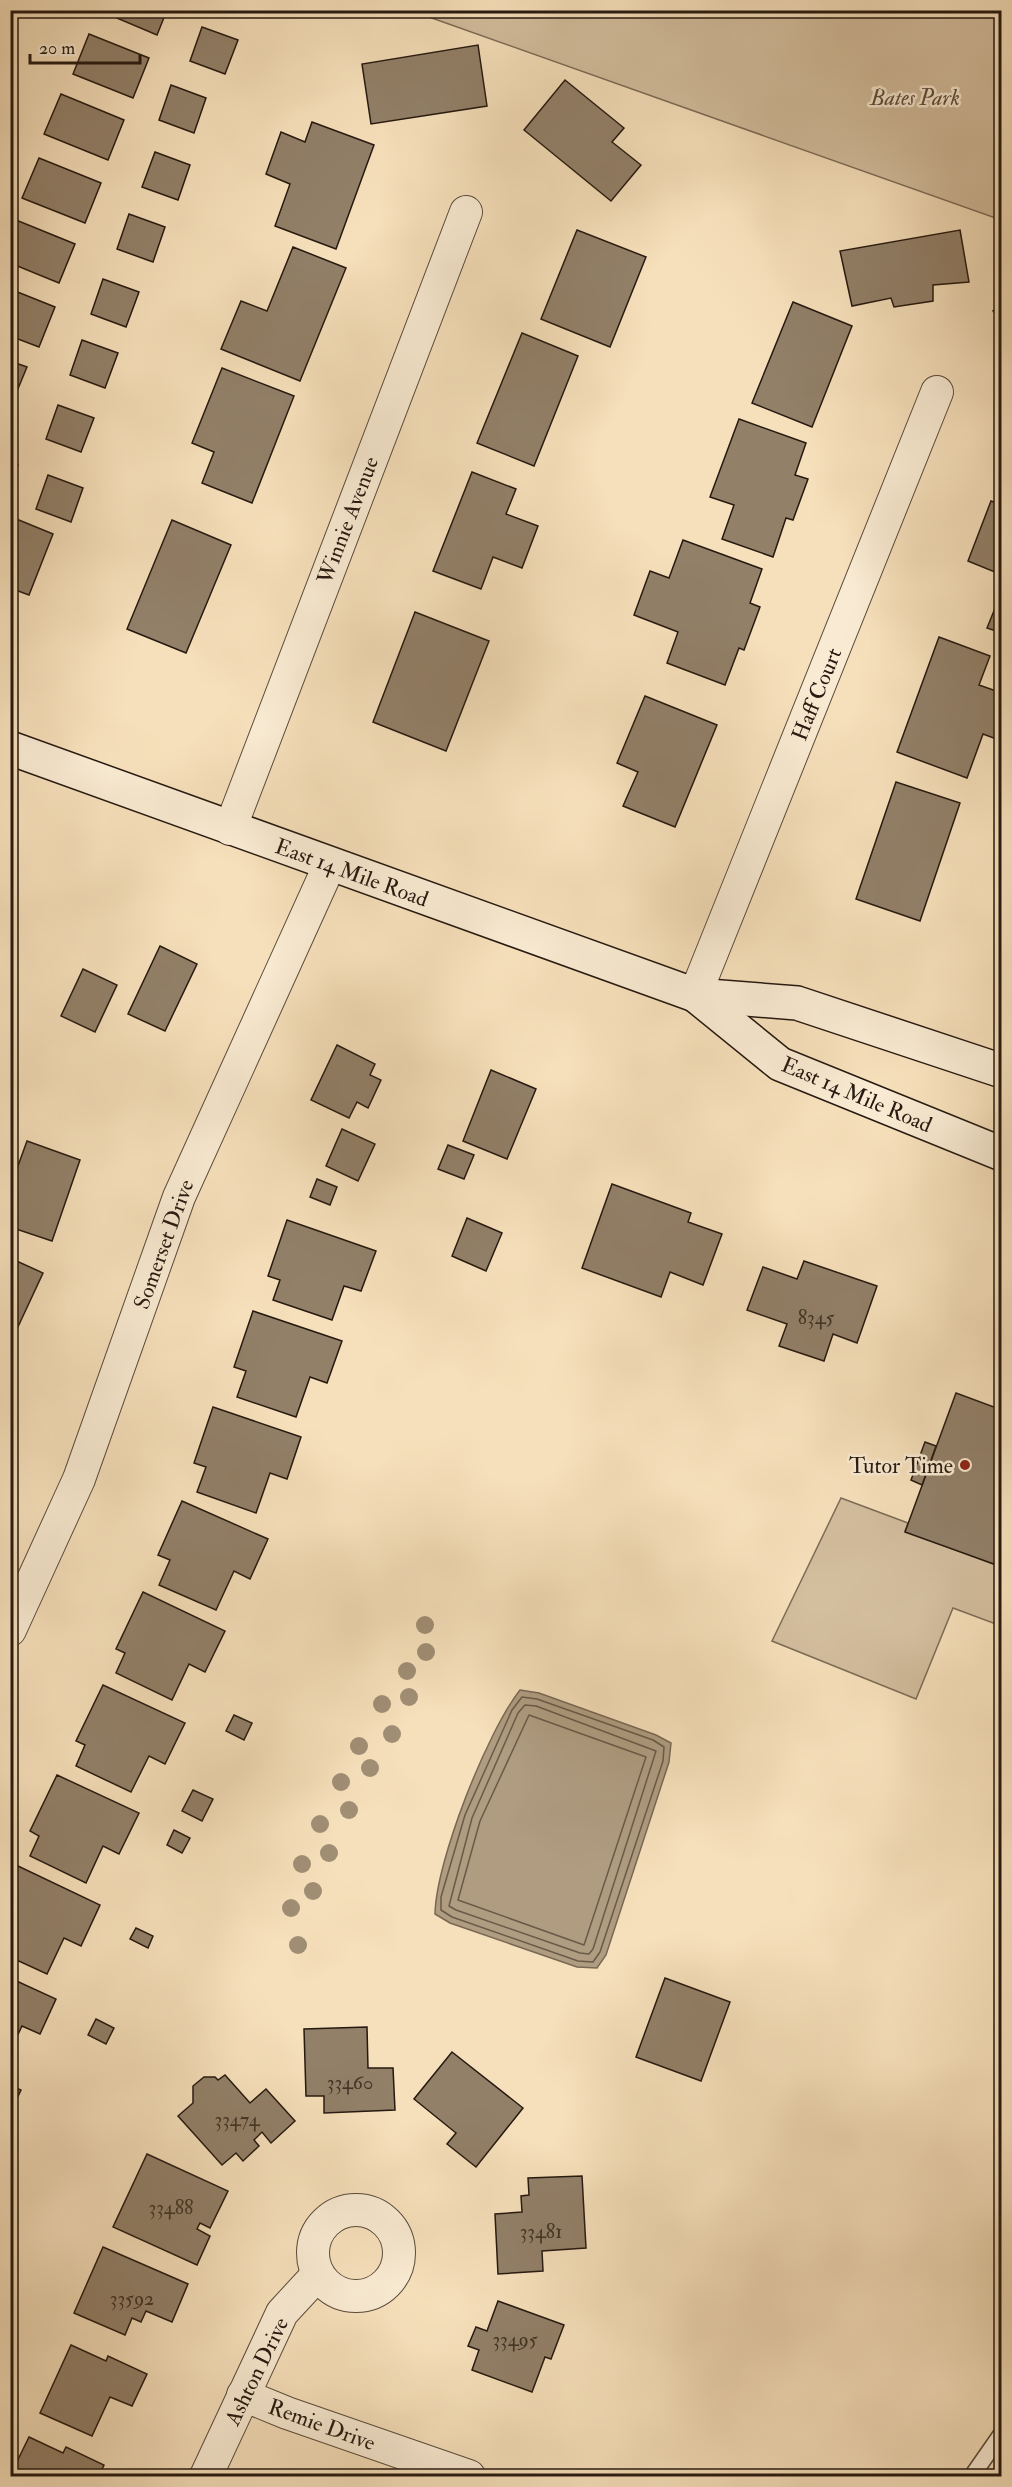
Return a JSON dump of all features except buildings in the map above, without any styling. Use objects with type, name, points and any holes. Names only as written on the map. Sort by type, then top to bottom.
[{"type":"main road","name":"East 14 Mile Road","points":[[10,748],[694,995],[797,1003],[1002,1071]]},
{"type":"main road","name":"East 14 Mile Road","points":[[694,995],[780,1064],[1002,1154]]},
{"type":"street","name":"Winnie Avenue","points":[[230,829],[466,212]]},
{"type":"street","name":"Haff Court","points":[[694,995],[937,392]]},
{"type":"street","name":"Somerset Drive","points":[[10,1630],[79,1479],[179,1197],[330,864]]},
{"type":"street","name":"Ashton Drive","points":[[206,2476],[282,2313],[318,2274]]},
{"type":"street","name":"Remie Drive","points":[[243,2395],[287,2414],[469,2476]]},
{"type":"lane","points":[[972,2476],[1002,2433]]},
{"type":"green space","name":"Bates Park","points":[[412,11],[1001,11],[1001,220]]},
{"type":"green space","points":[[841,1498],[908,1523],[905,1531],[1001,1567],[1001,1626],[953,1608],[916,1699],[772,1641]]},
{"type":"water","points":[[520,1690],[539,1693],[656,1735],[671,1743],[669,1762],[606,1955],[597,1968],[577,1967],[450,1923],[435,1914],[444,1863],[466,1798],[493,1735]]},
{"type":"place","name":"Tutor Time","points":[[965,1465]]}]
